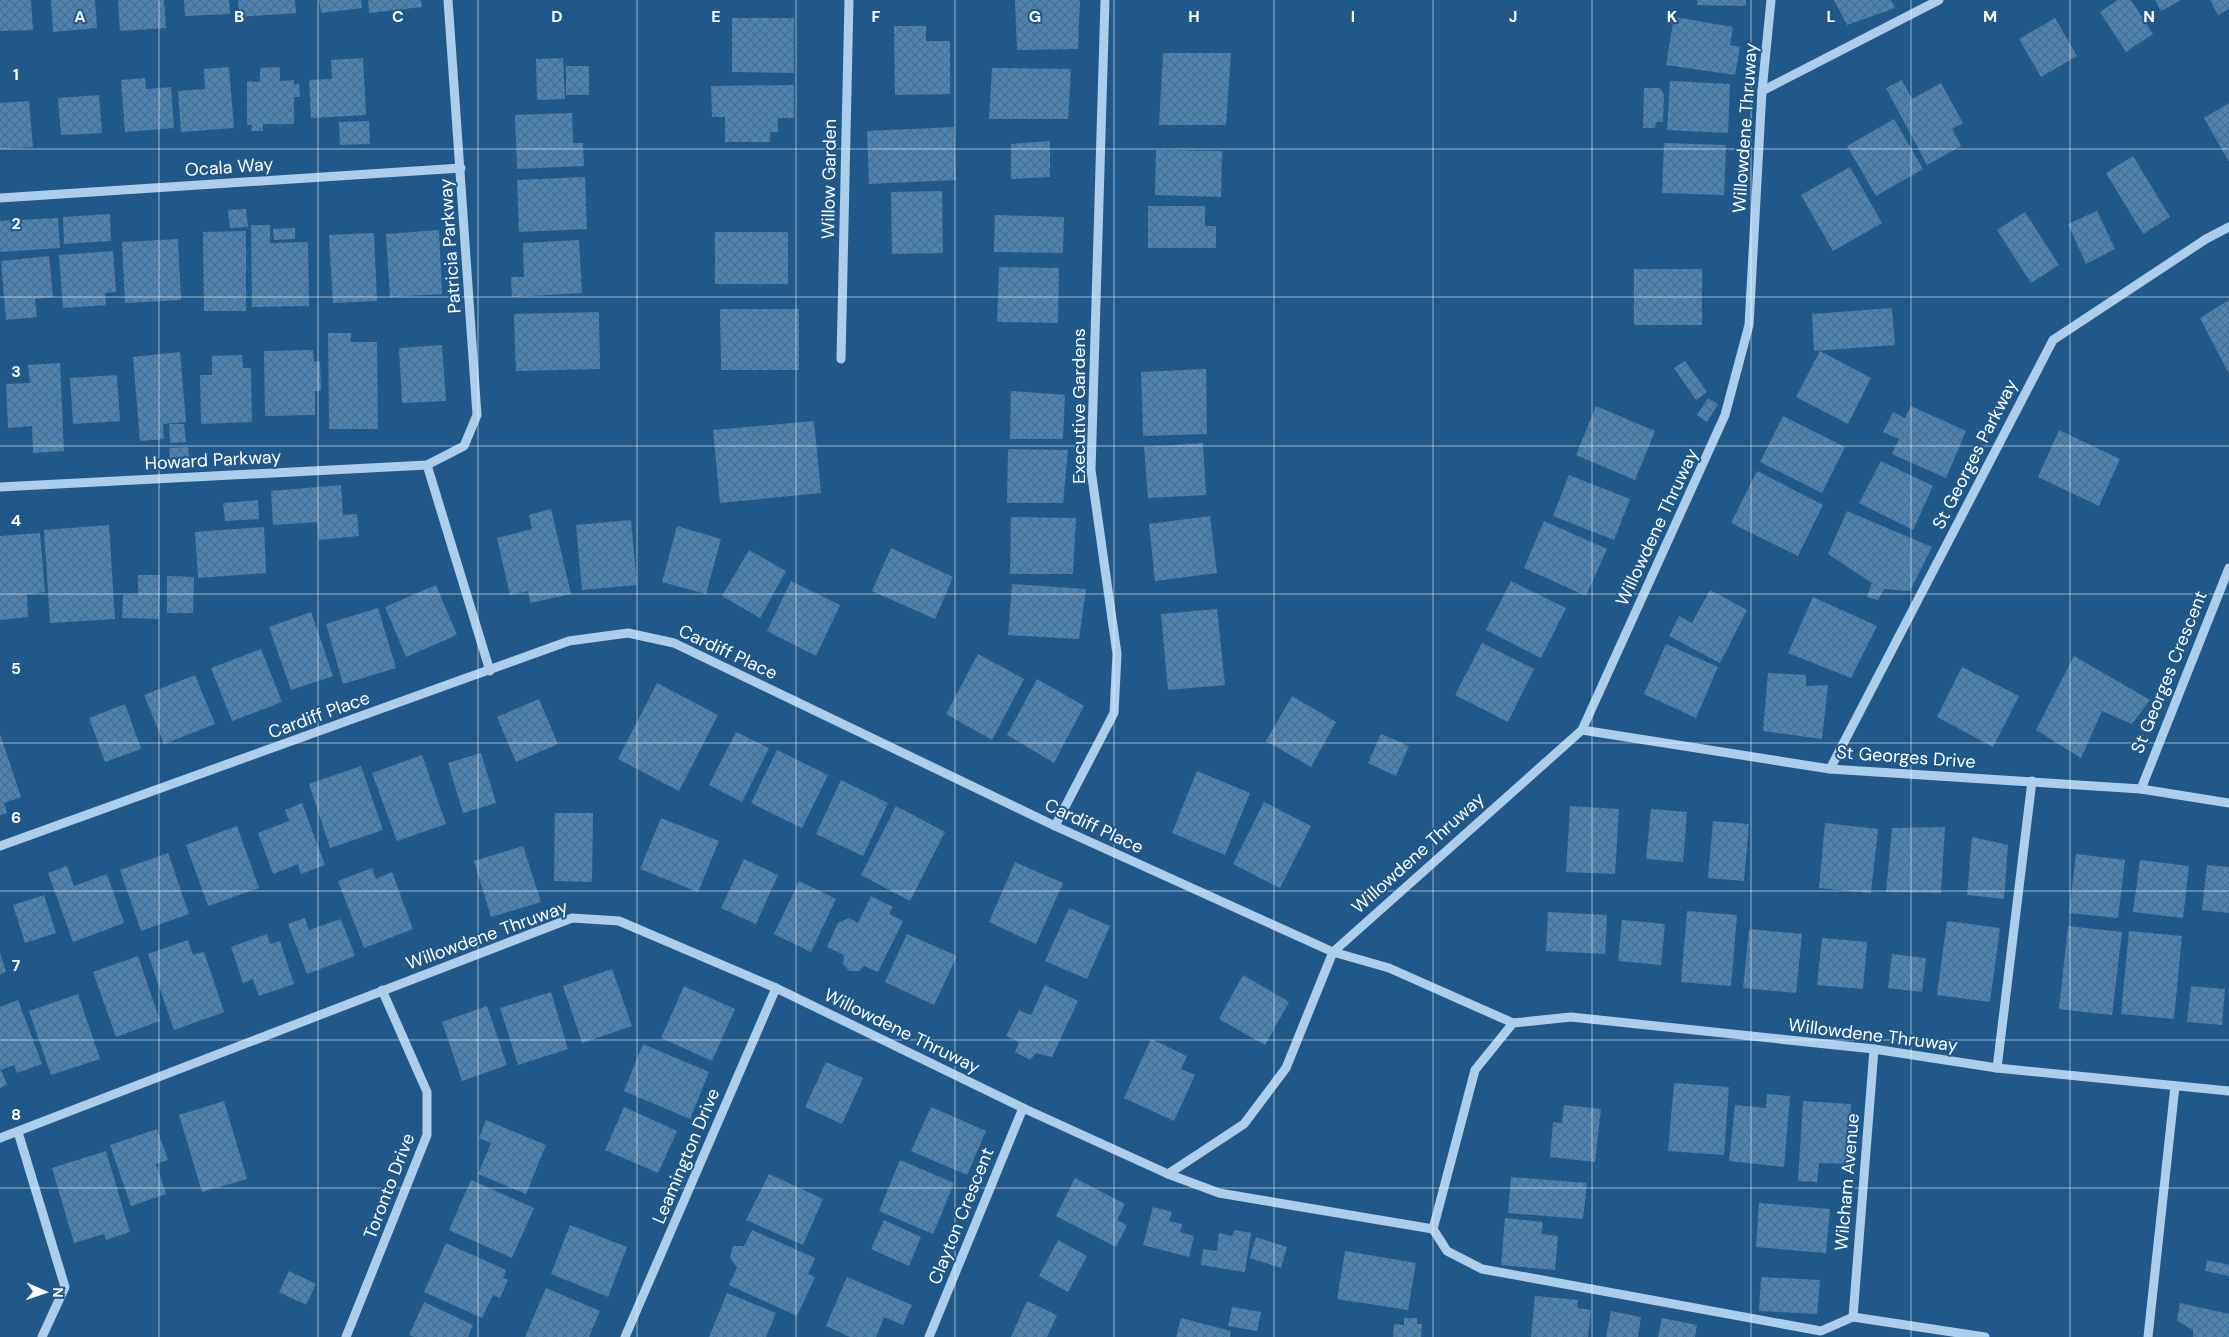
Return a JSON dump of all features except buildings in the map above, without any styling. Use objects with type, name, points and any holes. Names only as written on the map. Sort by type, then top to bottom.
[{"type":"street","name":"Patricia Parkway","points":[[427,465],[464,446],[477,415],[448,0]]},
{"type":"street","name":"Willow Garden","points":[[841,358],[849,0]]},
{"type":"street","name":"Executive Gardens","points":[[1055,826],[1114,713],[1117,654],[1091,470],[1105,0]]},
{"type":"street","name":"Willowdene Thruway","points":[[1168,1174],[1244,1124],[1286,1068],[1333,952],[1582,730],[1726,415],[1749,325],[1762,91],[1771,0]]},
{"type":"street","points":[[1762,91],[1939,0]]},
{"type":"street","name":"Ocala Way","points":[[0,198],[461,168]]},
{"type":"street","name":"St Georges Parkway","points":[[1830,769],[2053,340],[2206,239],[2229,226]]},
{"type":"street","points":[[427,465],[490,671]]},
{"type":"street","name":"Howard Parkway","points":[[0,487],[427,465]]},
{"type":"street","name":"St Georges Crescent","points":[[2141,789],[2229,568]]},
{"type":"street","name":"Cardiff Place","points":[[0,846],[569,641],[628,633],[674,643],[1055,826],[1333,952]]},
{"type":"street","name":"St Georges Drive","points":[[1582,730],[1830,769],[2141,789],[2229,803]]},
{"type":"street","points":[[1997,1068],[2032,781]]},
{"type":"street","name":"Willowdene Thruway","points":[[0,1138],[572,918],[619,921],[776,988],[1023,1108],[1168,1174],[1219,1193],[1434,1229]]},
{"type":"street","name":"Willowdene Thruway","points":[[1333,952],[1389,968],[1513,1023],[1571,1017],[1874,1049],[1997,1068],[2229,1090]]},
{"type":"street","name":"Leamington Drive","points":[[625,1337],[776,988]]},
{"type":"street","name":"Toronto Drive","points":[[346,1337],[427,1135],[426,1092],[382,990]]},
{"type":"street","points":[[1513,1023],[1475,1070],[1434,1229],[1447,1251],[1482,1269],[1821,1331],[1852,1317],[1985,1337]]},
{"type":"street","name":"Wilcham Avenue","points":[[1852,1317],[1874,1049]]},
{"type":"street","points":[[2148,1337],[2175,1086]]},
{"type":"street","name":"Clayton Crescent","points":[[929,1337],[1023,1108]]},
{"type":"street","points":[[18,1132],[65,1287],[42,1337]]}]
